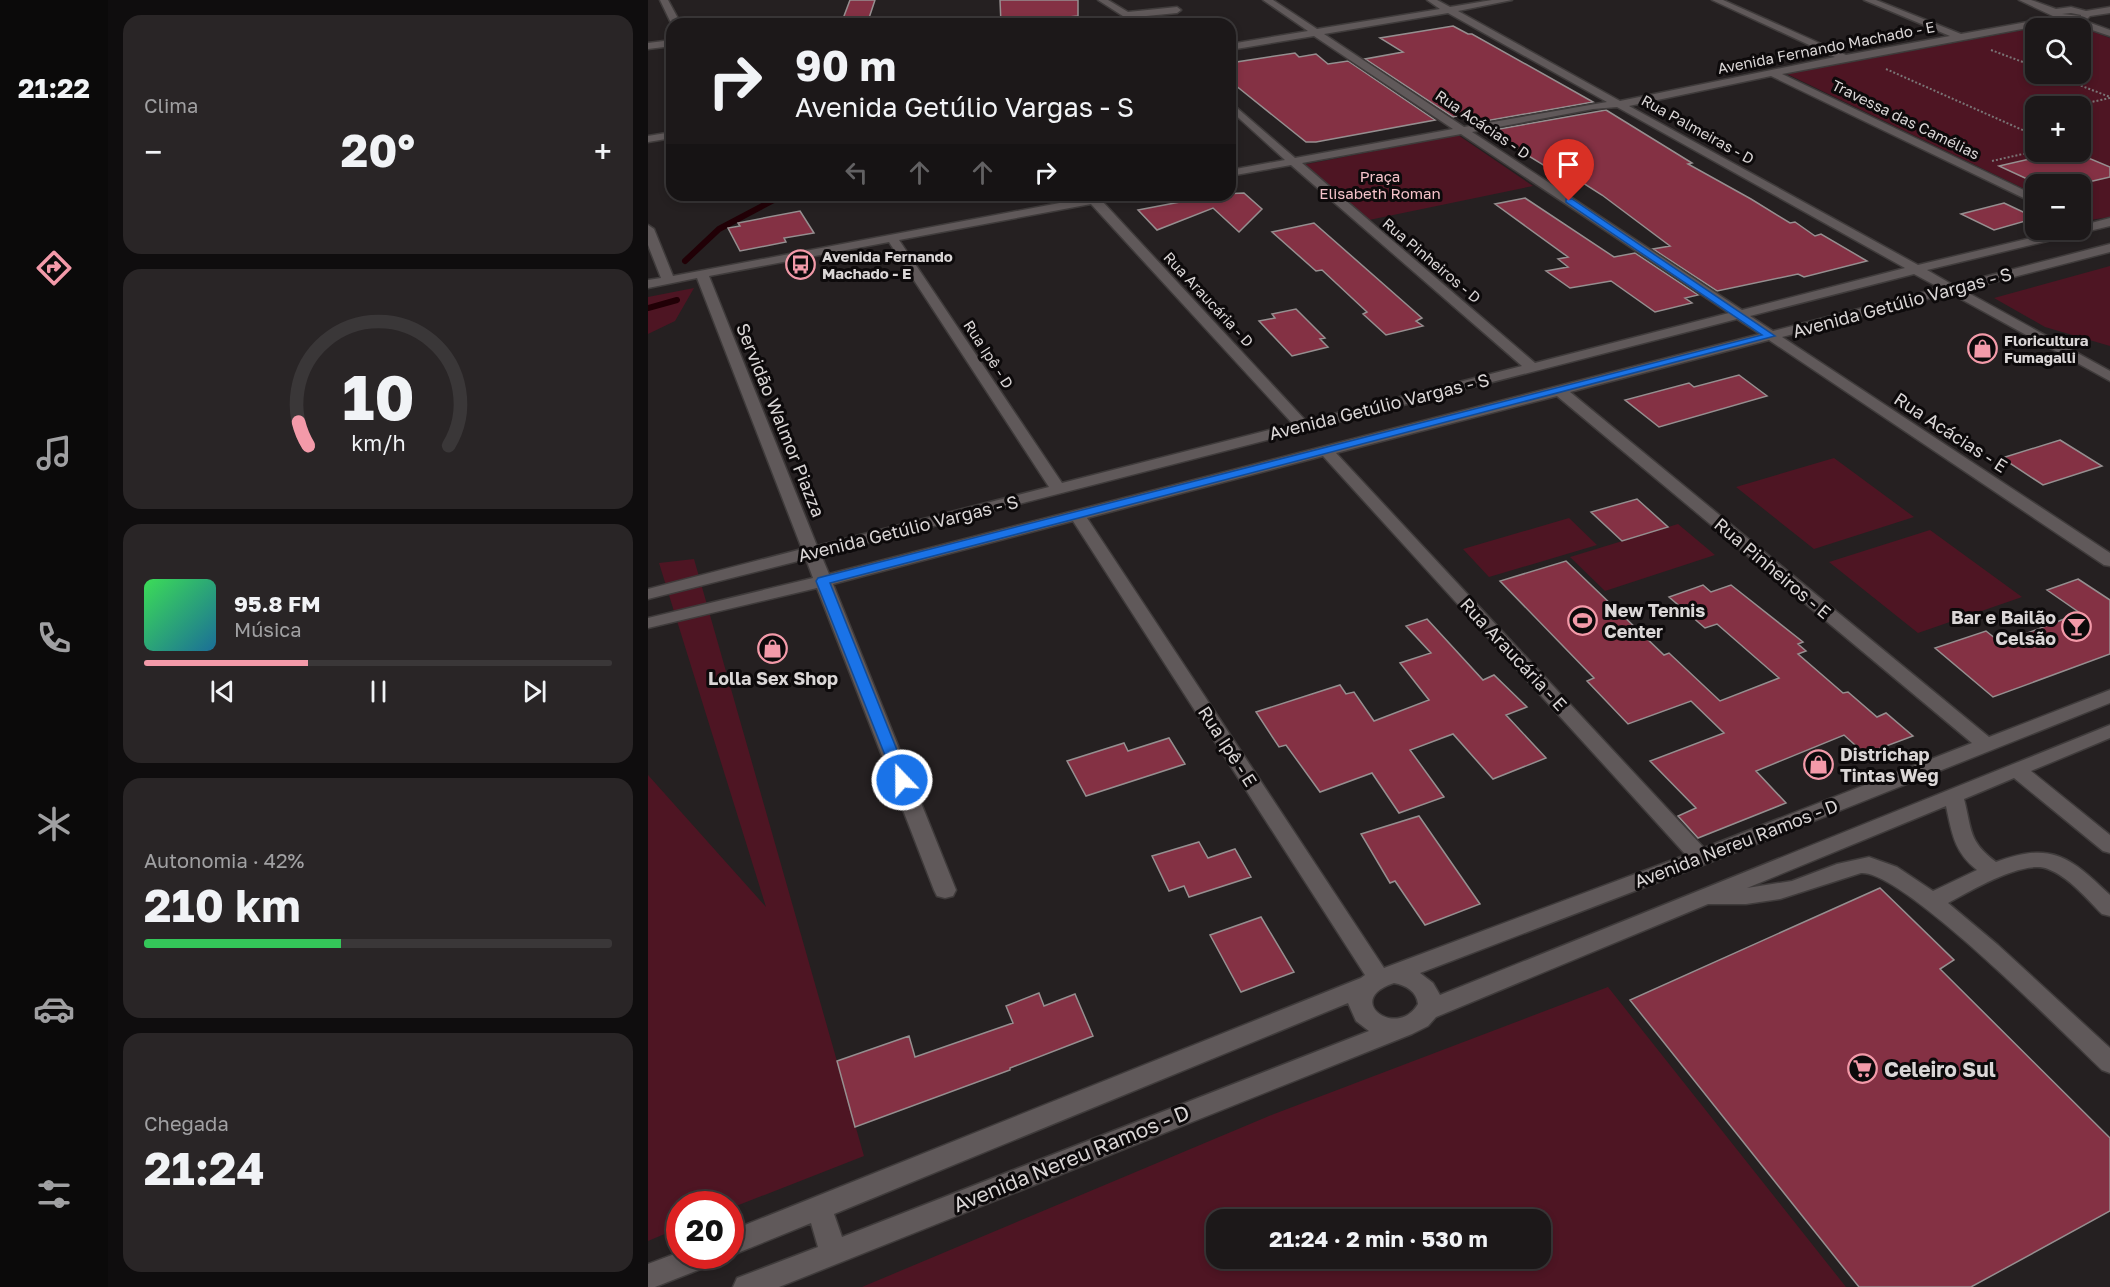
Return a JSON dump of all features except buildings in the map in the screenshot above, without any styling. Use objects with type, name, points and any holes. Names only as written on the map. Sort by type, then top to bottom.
[{"type":"street","points":[[664,0],[673,18]]},
{"type":"street","points":[[1102,0],[1121,14],[1132,16],[1177,10]]},
{"type":"street","name":"Rua Acácias - D","points":[[1267,0],[1770,336]]},
{"type":"street","name":"Rua Palmeiras - D","points":[[1431,0],[1913,270],[2110,377]]},
{"type":"street","points":[[1236,46],[1508,0]]},
{"type":"street","points":[[1716,0],[1840,56]]},
{"type":"street","points":[[1868,0],[1960,37]]},
{"type":"street","points":[[2023,0],[2055,13],[2086,15],[2110,10]]},
{"type":"street","points":[[2042,0],[2110,33]]},
{"type":"street","name":"Avenida Fernando Machado - E","points":[[1616,102],[1762,68],[1840,56],[1858,56],[1960,37],[2110,4]]},
{"type":"street","name":"Avenida Fernando Machado - E","points":[[1236,172],[1774,73],[1840,56],[2055,13]]},
{"type":"street","points":[[2086,15],[2110,24]]},
{"type":"street","points":[[648,46],[666,44]]},
{"type":"street","name":"Travessa das Camélias","points":[[1762,68],[2025,196]]},
{"type":"street","name":"Rua Pinheiros - D","points":[[1236,110],[1363,224],[1532,367]]},
{"type":"street","points":[[648,139],[666,136]]},
{"type":"street","points":[[648,284],[1072,201]]},
{"type":"street","name":"Rua Araucária - D","points":[[1096,201],[1303,426]]},
{"type":"street","name":"Avenida Getúlio Vargas - S","points":[[2091,224],[2110,222]]},
{"type":"street","points":[[648,229],[668,280]]},
{"type":"street","name":"Rua Ipê - D","points":[[892,238],[1058,489]]},
{"type":"street","name":"Avenida Getúlio Vargas - S","points":[[648,594],[2028,240]]},
{"type":"street","name":"Avenida Getúlio Vargas - S","points":[[648,623],[823,581],[2110,248]]},
{"type":"street","name":"Servidão Walmor Piazza","points":[[702,274],[945,890]]},
{"type":"street","name":"Rua Acácias - E","points":[[1770,336],[2110,561]]},
{"type":"street","name":"Rua Pinheiros - E","points":[[1560,391],[1987,745]]},
{"type":"street","name":"Rua Araucária - E","points":[[1326,451],[1701,858]]},
{"type":"street","name":"Rua Ipê - E","points":[[1077,515],[1379,979]]},
{"type":"street","name":"Avenida Nereu Ramos - D","points":[[744,1239],[1379,979],[1701,858],[2110,696]]},
{"type":"street","name":"Avenida Nereu Ramos - D","points":[[1428,1010],[2110,731]]},
{"type":"street","points":[[2016,770],[2110,846]]},
{"type":"street","points":[[1953,795],[1959,817],[1960,837],[1965,848],[1994,872]]},
{"type":"street","points":[[1933,901],[1994,872],[2031,858],[2048,860],[2067,870],[2110,908]]},
{"type":"street","points":[[1704,897],[1762,896],[1805,885],[1847,869],[1870,865],[1888,870],[1933,901],[2110,1063]]},
{"type":"street","points":[[1413,978],[1421,984],[1428,995],[1428,1010],[1411,1026],[1396,1030],[1377,1026],[1364,1015],[1359,1001],[1379,979],[1413,978]]},
{"type":"street","name":"Avenida Nereu Ramos - D","points":[[747,1287],[1396,1030]]},
{"type":"street","points":[[820,1209],[833,1252]]},
{"type":"street","points":[[648,1277],[669,1269]]},
{"type":"path","points":[[1960,37],[2025,63]]},
{"type":"path","points":[[1858,56],[2025,131]]},
{"type":"path","points":[[2076,84],[2110,98]]},
{"type":"path","points":[[2091,102],[2110,98]]},
{"type":"path","points":[[1966,167],[2025,154]]},
{"type":"green space","points":[[2025,30],[2025,84],[2091,84],[2091,31],[2110,38],[2110,217],[2091,220],[2091,174],[2025,174],[2025,189],[1787,74]]},
{"type":"green space","name":"Praça Elisabeth Roman","points":[[1458,135],[1533,186],[1369,220],[1302,165]]},
{"type":"green space","points":[[2110,266],[2110,346],[2045,327],[1994,298]]},
{"type":"green space","points":[[694,288],[675,321],[648,334],[648,297]]},
{"type":"green space","points":[[1834,458],[1914,517],[1814,549],[1736,487]]},
{"type":"green space","points":[[1569,518],[1597,545],[1489,577],[1463,549]]},
{"type":"green space","points":[[1678,524],[1715,555],[1605,591],[1570,557]]},
{"type":"green space","points":[[1930,530],[2022,597],[1918,633],[1829,562]]},
{"type":"green space","points":[[694,559],[864,1156],[744,1203],[744,1191],[666,1191],[666,1233],[648,1241],[648,775],[766,907],[659,563]]},
{"type":"green space","points":[[1608,987],[1846,1287],[862,1287],[1274,1114]]},
{"type":"waterway","points":[[685,261],[719,229],[772,201]]},
{"type":"waterway","points":[[648,308],[677,300]]},
{"type":"place","name":"Avenida Fernando Machado - E","points":[[801,265]]},
{"type":"place","name":"Floricultura Fumagalli","points":[[1983,349]]},
{"type":"place","name":"New Tennis Center","points":[[1583,620]]},
{"type":"place","name":"Bar e Bailão Celsão","points":[[2077,627]]},
{"type":"place","name":"Lolla Sex Shop","points":[[773,649]]},
{"type":"place","name":"Districhap Tintas Weg","points":[[1819,764]]},
{"type":"place","name":"Celeiro Sul","points":[[1863,1069]]},
{"type":"route","points":[[902,780],[823,581],[1770,336],[1569,201]]}]
